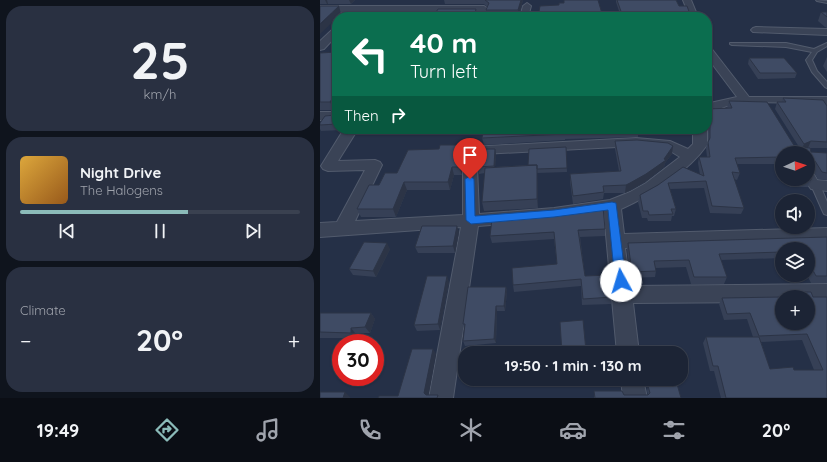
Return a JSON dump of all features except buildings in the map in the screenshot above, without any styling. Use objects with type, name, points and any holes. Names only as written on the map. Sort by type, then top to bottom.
[{"type":"street","points":[[687,0],[692,12]]},
{"type":"street","points":[[525,12],[527,6]]},
{"type":"street","points":[[320,9],[484,9],[483,12]]},
{"type":"street","points":[[756,30],[827,32]]},
{"type":"street","points":[[320,47],[332,35]]},
{"type":"street","points":[[712,63],[745,100]]},
{"type":"street","points":[[712,107],[724,102],[745,100],[767,104],[827,101]]},
{"type":"street","points":[[320,116],[332,116]]},
{"type":"street","points":[[343,228],[375,166],[328,166],[348,134]]},
{"type":"street","points":[[320,230],[554,214],[612,206],[636,196],[651,187],[690,156],[700,145],[700,134]]},
{"type":"street","points":[[441,398],[471,220],[470,167],[476,150],[636,142],[670,145],[690,156]]},
{"type":"street","points":[[612,206],[627,346]]},
{"type":"street","points":[[616,241],[827,235]]},
{"type":"street","points":[[622,295],[827,293]]},
{"type":"street","points":[[633,386],[635,398]]},
{"type":"lane","points":[[818,0],[827,2]]},
{"type":"lane","points":[[732,44],[786,44],[815,51]]},
{"type":"lane","points":[[827,44],[815,51],[810,60],[815,72],[827,86]]},
{"type":"lane","points":[[821,185],[827,212]]},
{"type":"route","points":[[470,179],[471,220],[554,214],[612,206],[621,281]]}]
